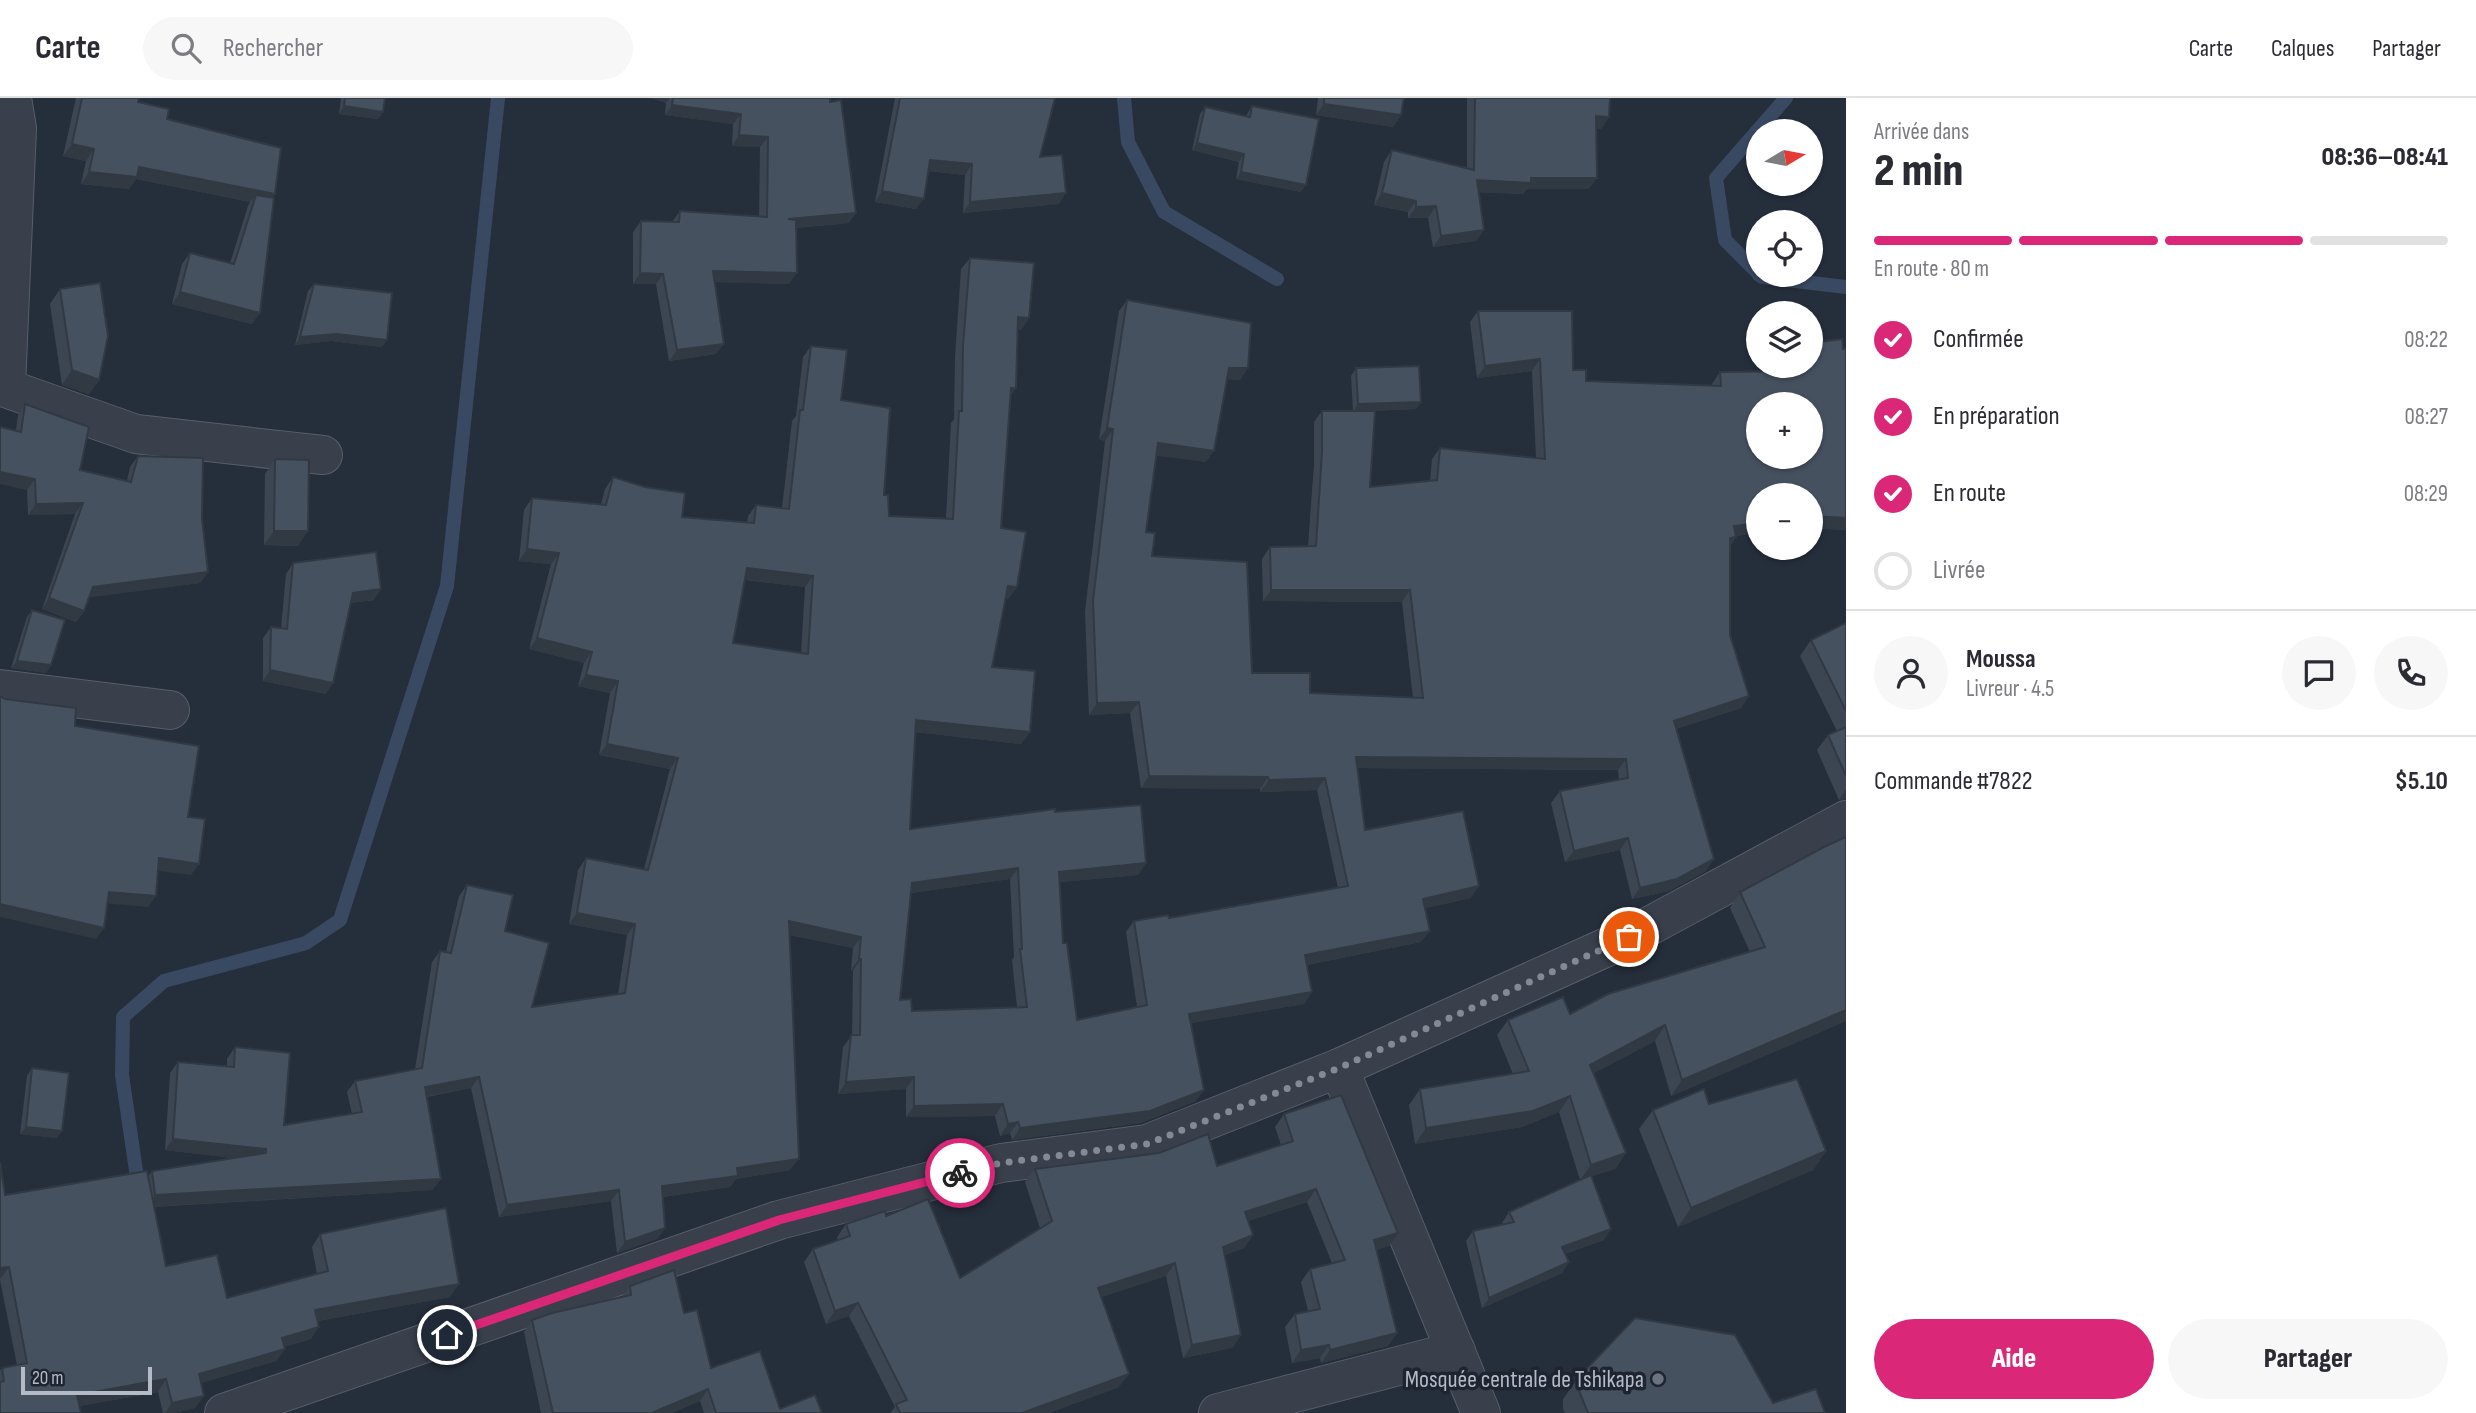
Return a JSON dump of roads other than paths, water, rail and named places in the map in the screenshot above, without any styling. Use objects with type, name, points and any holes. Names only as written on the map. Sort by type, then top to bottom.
[{"type":"street","points":[[12,98],[17,128],[3,386],[136,434],[323,455]]},
{"type":"street","points":[[0,689],[170,710]]},
{"type":"street","points":[[225,1413],[779,1220],[1001,1163],[1147,1144],[1339,1068],[1629,937],[1846,820]]},
{"type":"street","points":[[1339,1068],[1481,1413]]},
{"type":"street","points":[[1218,1413],[1456,1351]]},
{"type":"waterway","points":[[139,1191],[122,1075],[123,1017],[164,981],[306,943],[340,920],[447,586],[498,98]]},
{"type":"waterway","points":[[1124,98],[1128,142],[1164,212],[1277,279]]},
{"type":"waterway","points":[[1746,261],[1725,240],[1716,178],[1786,98]]},
{"type":"waterway","points":[[1823,284],[1846,287]]},
{"type":"place","name":"Mosquée centrale de Tshikapa","points":[[1658,1379]]}]
